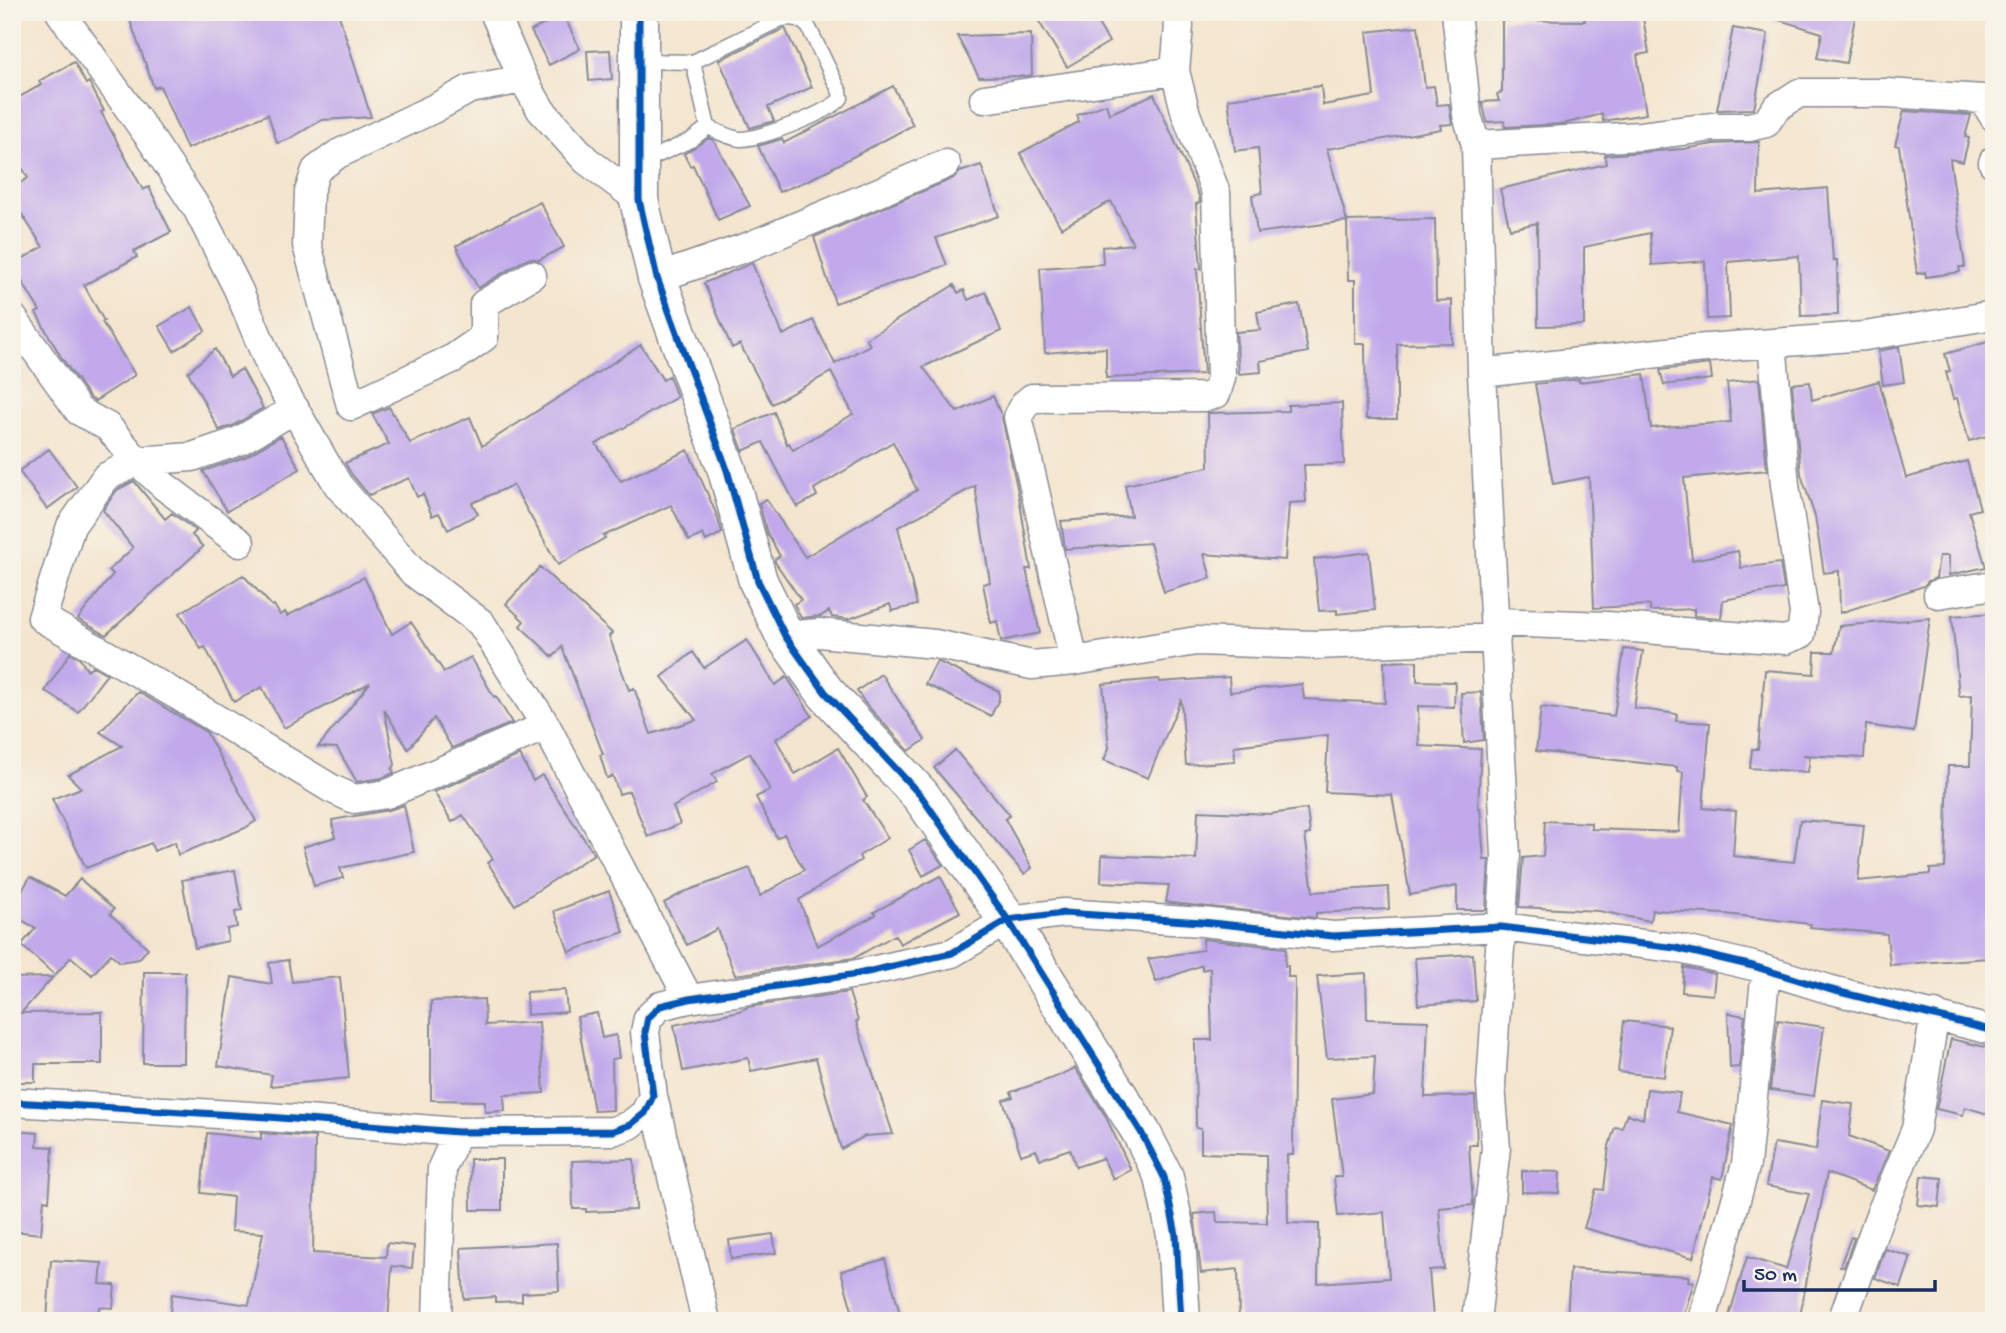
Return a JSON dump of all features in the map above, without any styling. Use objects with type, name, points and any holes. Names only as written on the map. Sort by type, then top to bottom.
[{"type":"street","points":[[60,12],[198,210],[239,289],[272,370],[338,485],[413,572],[481,623],[546,726],[689,999]]},
{"type":"street","points":[[494,12],[523,79],[541,110],[586,160],[639,182]]},
{"type":"street","points":[[639,12],[639,182],[657,278],[727,470],[758,581],[785,636],[825,692],[921,796],[1008,920],[1141,1132],[1164,1177],[1176,1235],[1181,1321]]},
{"type":"street","points":[[1074,661],[1018,416],[1032,398],[1206,397],[1216,394],[1221,379],[1216,193],[1186,114],[1175,71],[1179,26],[1176,12]]},
{"type":"street","points":[[1456,12],[1467,115],[1476,145],[1482,373],[1506,856],[1491,1085],[1496,1148],[1476,1321]]},
{"type":"street","points":[[984,99],[1175,71]]},
{"type":"street","points":[[523,79],[470,89],[338,154],[316,170],[309,192],[307,245],[351,406],[454,358],[484,337],[484,304],[532,275]]},
{"type":"street","points":[[1476,145],[1641,136],[1713,127],[1749,127],[1766,123],[1776,108],[1800,93],[1887,93],[1983,99],[1994,117]]},
{"type":"street","points":[[657,278],[750,246],[946,164]]},
{"type":"street","points":[[1482,373],[1865,336],[1994,315]]},
{"type":"street","points":[[12,317],[79,411],[107,427],[164,486],[240,543]]},
{"type":"street","points":[[785,636],[819,633],[935,645],[1032,665],[1074,661],[1196,641],[1316,645],[1495,630],[1607,626],[1785,640],[1801,634],[1804,613],[1785,485],[1772,343]]},
{"type":"street","points":[[295,409],[239,441],[192,457],[137,461],[106,477],[71,526],[42,618],[167,689],[332,789],[354,799],[387,794],[546,726]]},
{"type":"street","points":[[1938,594],[1994,585]]},
{"type":"street","points":[[706,1321],[653,1096],[645,1032],[648,1018],[660,1006],[689,999],[858,974],[953,953],[1008,920],[1065,914],[1202,922],[1333,936],[1501,927],[1676,948],[1994,1031]]},
{"type":"street","points":[[1702,1321],[1746,1164],[1766,970]]},
{"type":"street","points":[[1842,1321],[1878,1220],[1916,1129],[1935,1014]]},
{"type":"street","points":[[12,1102],[268,1117],[458,1132],[612,1131],[630,1125],[645,1113],[653,1096]]},
{"type":"street","points":[[437,1321],[442,1168],[458,1132]]},
{"type":"lane","points":[[638,61],[693,62],[781,19],[791,18],[805,23],[841,98],[831,107],[753,137],[732,138],[708,127]]},
{"type":"lane","points":[[693,62],[708,127]]},
{"type":"lane","points":[[639,182],[708,127]]},
{"type":"building","points":[[127,12],[338,12],[371,117],[322,120],[277,143],[268,114],[187,149],[160,86],[154,88]]},
{"type":"building","points":[[1033,12],[1091,12],[1109,42],[1067,67]]},
{"type":"building","points":[[1584,12],[1642,12],[1649,53],[1637,55],[1646,114],[1603,121],[1602,114],[1563,124],[1505,127],[1504,121],[1487,122],[1482,102],[1499,101],[1497,94],[1502,92],[1502,20],[1585,21]]},
{"type":"building","points":[[1769,12],[1826,12],[1855,18],[1846,63],[1817,58],[1822,33],[1769,17]]},
{"type":"building","points":[[563,14],[580,49],[549,65],[531,31]]},
{"type":"building","points":[[1418,26],[1425,87],[1434,86],[1437,105],[1449,104],[1452,124],[1440,125],[1441,129],[1327,149],[1347,221],[1257,233],[1252,195],[1262,193],[1258,148],[1235,151],[1228,99],[1321,86],[1323,105],[1374,96],[1367,32]]},
{"type":"building","points":[[785,28],[812,87],[768,107],[774,121],[750,128],[719,60]]},
{"type":"building","points":[[1733,28],[1768,34],[1754,109],[1717,110]]},
{"type":"building","points":[[1031,34],[1032,75],[1028,76],[979,77],[957,36]]},
{"type":"building","points":[[610,50],[612,79],[589,81],[587,51]]},
{"type":"building","points":[[74,62],[86,84],[89,82],[104,111],[101,112],[143,190],[149,187],[171,232],[134,251],[137,257],[84,285],[104,321],[102,322],[135,375],[95,401],[90,398],[61,357],[36,313],[40,311],[12,265],[43,247],[12,199],[12,188],[28,178],[12,150],[12,101],[41,85],[39,81]]},
{"type":"building","points":[[893,86],[913,125],[809,180],[779,192],[758,146],[782,139],[784,143]]},
{"type":"building","points":[[1154,94],[1199,196],[1200,202],[1196,204],[1201,269],[1197,269],[1204,374],[1106,378],[1106,348],[1045,353],[1040,268],[1103,264],[1102,247],[1133,244],[1111,201],[1061,228],[1020,153],[1079,122],[1077,115],[1106,104],[1109,114]]},
{"type":"building","points":[[1904,111],[1971,115],[1965,137],[1969,138],[1963,162],[1950,159],[1965,267],[1959,267],[1960,272],[1926,277],[1925,272],[1917,274],[1899,146],[1895,145]]},
{"type":"building","points":[[709,138],[714,141],[750,206],[718,220],[693,165],[690,166],[684,154]]},
{"type":"building","points":[[1759,142],[1758,194],[1828,188],[1833,260],[1837,260],[1838,315],[1801,316],[1799,256],[1728,262],[1730,318],[1707,319],[1705,261],[1652,265],[1650,233],[1584,247],[1584,325],[1538,326],[1537,223],[1510,229],[1500,189],[1606,164],[1605,155]]},
{"type":"building","points":[[981,165],[999,216],[936,238],[947,265],[835,303],[814,237]]},
{"type":"building","points":[[540,202],[564,247],[539,260],[531,258],[523,261],[478,288],[456,246]]},
{"type":"building","points":[[1435,219],[1436,301],[1452,300],[1452,343],[1397,344],[1397,419],[1366,419],[1365,344],[1355,344],[1355,280],[1348,280],[1347,221]]},
{"type":"building","points":[[752,263],[783,335],[813,320],[835,364],[870,345],[866,339],[954,285],[958,293],[964,290],[968,300],[986,292],[1001,331],[923,367],[957,412],[993,396],[1002,417],[1019,497],[1031,569],[1026,569],[1040,633],[1001,641],[997,621],[991,623],[983,584],[990,582],[975,486],[898,527],[917,605],[892,611],[890,604],[849,619],[832,617],[829,611],[821,616],[801,618],[794,604],[801,600],[775,562],[780,556],[767,533],[759,503],[766,499],[805,557],[917,490],[893,442],[814,489],[817,496],[797,507],[763,442],[743,451],[735,429],[774,412],[787,444],[789,443],[793,450],[853,414],[831,372],[772,404],[740,344],[732,348],[704,283]]},
{"type":"building","points":[[1299,304],[1308,352],[1260,361],[1261,372],[1239,374],[1236,332],[1260,330],[1257,312]]},
{"type":"building","points":[[192,307],[205,331],[174,351],[159,326]]},
{"type":"building","points":[[1994,340],[1994,434],[1969,441],[1957,398],[1953,399],[1946,372],[1950,371],[1945,354]]},
{"type":"building","points":[[641,345],[663,380],[669,376],[677,397],[596,444],[621,481],[688,450],[722,533],[706,541],[703,534],[689,541],[671,505],[603,536],[605,538],[558,565],[513,485],[472,503],[478,514],[448,530],[439,513],[432,516],[423,494],[417,497],[409,478],[369,495],[345,463],[389,444],[372,414],[389,407],[410,443],[470,417],[482,446]]},
{"type":"building","points":[[1899,347],[1904,382],[1883,385],[1878,351]]},
{"type":"building","points":[[215,349],[230,376],[242,369],[263,408],[232,426],[219,430],[188,372]]},
{"type":"building","points":[[1710,364],[1712,379],[1664,385],[1660,370]]},
{"type":"building","points":[[1644,374],[1651,428],[1731,422],[1727,383],[1759,379],[1767,470],[1684,478],[1692,560],[1738,551],[1741,568],[1780,563],[1784,589],[1723,600],[1721,618],[1694,616],[1694,609],[1650,611],[1650,605],[1594,608],[1589,477],[1553,484],[1535,384]]},
{"type":"building","points":[[1879,381],[1906,478],[1967,461],[1980,509],[1969,512],[1986,567],[1949,575],[1948,556],[1939,556],[1936,578],[1924,586],[1840,613],[1839,571],[1824,573],[1815,517],[1801,474],[1792,384],[1810,382],[1812,400]]},
{"type":"building","points":[[1342,403],[1344,464],[1304,465],[1306,502],[1289,503],[1285,560],[1204,554],[1211,578],[1164,592],[1150,543],[1065,549],[1061,521],[1131,516],[1125,485],[1209,467],[1208,413],[1288,411],[1288,405]]},
{"type":"building","points":[[281,436],[300,469],[227,511],[203,471],[245,457]]},
{"type":"building","points":[[49,449],[77,487],[47,509],[19,471]]},
{"type":"building","points":[[134,481],[165,519],[172,513],[196,531],[192,535],[203,547],[106,635],[78,619],[113,574],[109,570],[133,548],[103,510],[117,490]]},
{"type":"building","points":[[1369,552],[1375,610],[1337,614],[1337,610],[1319,611],[1314,559]]},
{"type":"building","points":[[540,567],[612,633],[609,636],[629,690],[634,688],[651,734],[696,720],[662,677],[693,652],[704,668],[747,640],[775,685],[787,677],[812,716],[776,739],[795,774],[838,748],[867,797],[863,800],[888,838],[859,856],[861,860],[799,900],[817,946],[876,915],[874,912],[940,876],[960,912],[900,944],[895,935],[854,958],[735,975],[717,929],[687,945],[664,903],[684,892],[750,868],[760,896],[804,870],[784,834],[777,838],[756,797],[770,790],[750,753],[712,774],[717,782],[673,807],[680,824],[648,837],[629,791],[619,794],[613,776],[607,778],[600,755],[603,754],[562,647],[553,657],[520,626],[524,621],[506,604]]},
{"type":"building","points":[[243,575],[272,606],[274,605],[280,615],[285,612],[287,616],[364,577],[392,634],[411,622],[444,672],[471,657],[512,723],[452,748],[434,718],[408,749],[384,709],[395,765],[392,769],[394,773],[357,782],[337,748],[318,747],[370,683],[284,728],[262,687],[234,702],[205,647],[201,649],[180,613]]},
{"type":"building","points":[[1994,613],[1994,922],[1985,922],[1988,958],[1890,965],[1887,934],[1810,927],[1811,924],[1725,914],[1652,910],[1650,921],[1599,911],[1519,907],[1523,858],[1543,856],[1545,821],[1591,823],[1591,829],[1679,832],[1683,772],[1677,771],[1677,767],[1536,751],[1541,707],[1614,716],[1624,649],[1643,651],[1634,708],[1677,714],[1676,721],[1710,723],[1703,808],[1736,811],[1733,856],[1794,862],[1800,820],[1864,825],[1858,881],[1930,874],[1930,869],[1945,868],[1948,766],[1970,766],[1972,695],[1959,696],[1952,616]]},
{"type":"building","points":[[1930,618],[1914,732],[1866,725],[1864,758],[1803,755],[1810,756],[1808,772],[1750,768],[1752,749],[1758,749],[1765,670],[1814,674],[1815,652],[1834,652],[1839,626]]},
{"type":"building","points":[[70,653],[80,659],[87,670],[93,666],[107,674],[78,712],[45,691]]},
{"type":"building","points":[[937,661],[999,691],[999,699],[991,716],[925,684]]},
{"type":"building","points":[[1417,661],[1417,681],[1455,682],[1454,707],[1418,706],[1419,746],[1481,749],[1478,808],[1484,860],[1489,860],[1486,910],[1457,910],[1457,886],[1410,895],[1392,795],[1325,792],[1328,735],[1234,746],[1235,761],[1186,765],[1181,699],[1148,778],[1104,760],[1109,748],[1103,684],[1229,677],[1230,692],[1302,684],[1304,699],[1385,703],[1384,662]]},
{"type":"building","points":[[881,674],[925,740],[909,751],[857,691]]},
{"type":"building","points":[[138,692],[206,732],[256,821],[178,855],[175,842],[154,851],[151,843],[86,868],[52,799],[81,788],[68,775],[122,746],[100,732]]},
{"type":"building","points":[[1481,692],[1484,740],[1464,743],[1461,693]]},
{"type":"building","points":[[955,750],[1010,815],[1005,819],[1032,868],[1024,874],[934,768]]},
{"type":"building","points":[[520,755],[533,781],[542,775],[594,854],[515,905],[488,863],[493,859],[463,815],[452,822],[434,792]]},
{"type":"building","points":[[404,805],[414,852],[340,868],[343,878],[314,886],[303,847],[335,837],[332,820]]},
{"type":"building","points":[[1307,809],[1310,834],[1305,835],[1313,892],[1388,887],[1389,909],[1316,913],[1316,918],[1171,903],[1166,902],[1169,885],[1101,882],[1102,855],[1196,859],[1198,811],[1270,814]]},
{"type":"building","points":[[925,840],[943,865],[923,876],[909,850]]},
{"type":"building","points":[[235,870],[242,911],[235,912],[237,927],[227,929],[228,941],[195,948],[182,880]]},
{"type":"building","points":[[30,877],[65,896],[80,879],[114,909],[110,914],[148,948],[139,959],[120,962],[111,954],[92,975],[71,957],[55,975],[21,945],[36,928],[12,915],[12,908]]},
{"type":"building","points":[[609,891],[624,932],[569,952],[554,911]]},
{"type":"building","points":[[1203,939],[1286,948],[1285,966],[1288,966],[1288,977],[1295,977],[1293,1155],[1287,1155],[1288,1223],[1319,1224],[1318,1283],[1389,1278],[1384,1212],[1338,1216],[1334,1177],[1342,1177],[1332,1099],[1373,1094],[1375,1056],[1327,1058],[1317,976],[1366,973],[1367,1019],[1428,1021],[1425,1097],[1475,1096],[1477,1145],[1469,1145],[1473,1205],[1439,1208],[1444,1269],[1429,1270],[1433,1318],[1397,1321],[1239,1321],[1238,1269],[1201,1273],[1194,1214],[1216,1212],[1217,1222],[1267,1223],[1266,1155],[1201,1153],[1201,1129],[1196,1128],[1195,1040],[1212,1040],[1210,968],[1202,970],[1202,965],[1156,982],[1148,959],[1203,950]]},
{"type":"building","points":[[1473,954],[1476,1001],[1418,1005],[1415,958]]},
{"type":"building","points":[[288,960],[292,982],[340,977],[349,1078],[270,1086],[272,1075],[218,1066],[232,977],[272,984],[269,963]]},
{"type":"building","points":[[1684,967],[1715,974],[1713,995],[1682,992]]},
{"type":"building","points":[[144,972],[185,972],[184,1063],[143,1063]]},
{"type":"building","points":[[53,977],[21,1013],[102,1012],[102,1064],[35,1064],[35,1082],[12,1082],[12,978]]},
{"type":"building","points":[[565,990],[567,1012],[527,1015],[526,992]]},
{"type":"building","points":[[849,992],[858,1021],[856,1022],[893,1134],[865,1136],[841,1149],[816,1058],[751,1071],[748,1058],[683,1071],[674,1025],[748,1007]]},
{"type":"building","points":[[484,999],[485,1025],[539,1022],[544,1093],[504,1095],[505,1111],[485,1112],[485,1101],[431,1100],[431,1001]]},
{"type":"building","points":[[597,1013],[602,1038],[616,1035],[619,1058],[612,1059],[613,1110],[594,1111],[577,1017]]},
{"type":"building","points":[[1728,1013],[1745,1016],[1739,1067],[1730,1068]]},
{"type":"building","points":[[1778,1020],[1824,1027],[1814,1096],[1770,1090]]},
{"type":"building","points":[[1624,1021],[1670,1026],[1664,1077],[1618,1072]]},
{"type":"building","points":[[1951,1039],[1994,1049],[1994,1116],[1965,1107],[1963,1115],[1936,1109]]},
{"type":"building","points":[[1075,1068],[1105,1115],[1131,1170],[1113,1179],[1103,1158],[1076,1167],[1070,1149],[1040,1159],[1036,1150],[1021,1155],[1003,1100],[1013,1097],[1011,1092]]},
{"type":"building","points":[[1647,1089],[1680,1093],[1677,1112],[1733,1125],[1722,1179],[1713,1177],[1693,1258],[1584,1228],[1596,1189],[1604,1190],[1609,1146],[1615,1127],[1622,1128],[1627,1114],[1643,1119]]},
{"type":"building","points":[[1822,1100],[1853,1104],[1849,1136],[1889,1151],[1872,1190],[1827,1173],[1799,1321],[1745,1321],[1729,1316],[1747,1257],[1786,1269],[1809,1194],[1766,1186],[1774,1143],[1816,1150]]},
{"type":"building","points":[[18,1131],[38,1133],[37,1146],[53,1147],[49,1201],[44,1200],[41,1234],[12,1231],[12,1144],[17,1144]]},
{"type":"building","points":[[207,1133],[261,1139],[261,1133],[315,1137],[313,1253],[386,1257],[387,1243],[414,1246],[412,1268],[392,1266],[388,1321],[169,1321],[172,1294],[249,1305],[263,1233],[231,1231],[233,1197],[201,1193]]},
{"type":"building","points":[[470,1159],[502,1159],[502,1210],[471,1210]]},
{"type":"building","points":[[634,1159],[636,1210],[586,1212],[586,1209],[573,1209],[572,1161]]},
{"type":"building","points":[[1522,1171],[1560,1172],[1559,1193],[1522,1192]]},
{"type":"building","points":[[1921,1176],[1942,1178],[1939,1207],[1918,1205]]},
{"type":"building","points":[[773,1234],[776,1253],[731,1259],[729,1240]]},
{"type":"building","points":[[1851,1237],[1854,1238],[1844,1267],[1840,1266]]},
{"type":"building","points":[[557,1243],[559,1291],[522,1293],[522,1301],[495,1302],[495,1297],[464,1299],[461,1248]]},
{"type":"building","points":[[1885,1249],[1911,1257],[1901,1287],[1875,1278]]},
{"type":"building","points":[[885,1259],[902,1321],[855,1321],[841,1271]]},
{"type":"building","points":[[51,1260],[102,1263],[100,1284],[115,1285],[113,1308],[99,1307],[97,1321],[47,1321]]},
{"type":"building","points":[[1570,1269],[1689,1276],[1688,1281],[1694,1282],[1682,1321],[1567,1321]]},
{"type":"cycle path","points":[[639,12],[639,200],[657,278],[727,470],[758,581],[785,636],[825,692],[921,796],[1008,920],[1141,1132],[1164,1177],[1176,1235],[1181,1321]]},
{"type":"cycle path","points":[[12,1102],[268,1117],[458,1132],[613,1131],[630,1125],[645,1113],[653,1096],[645,1032],[648,1018],[660,1006],[689,999],[858,974],[952,953],[1008,920],[1064,913],[1202,922],[1333,936],[1501,927],[1676,948],[1994,1031]]}]
